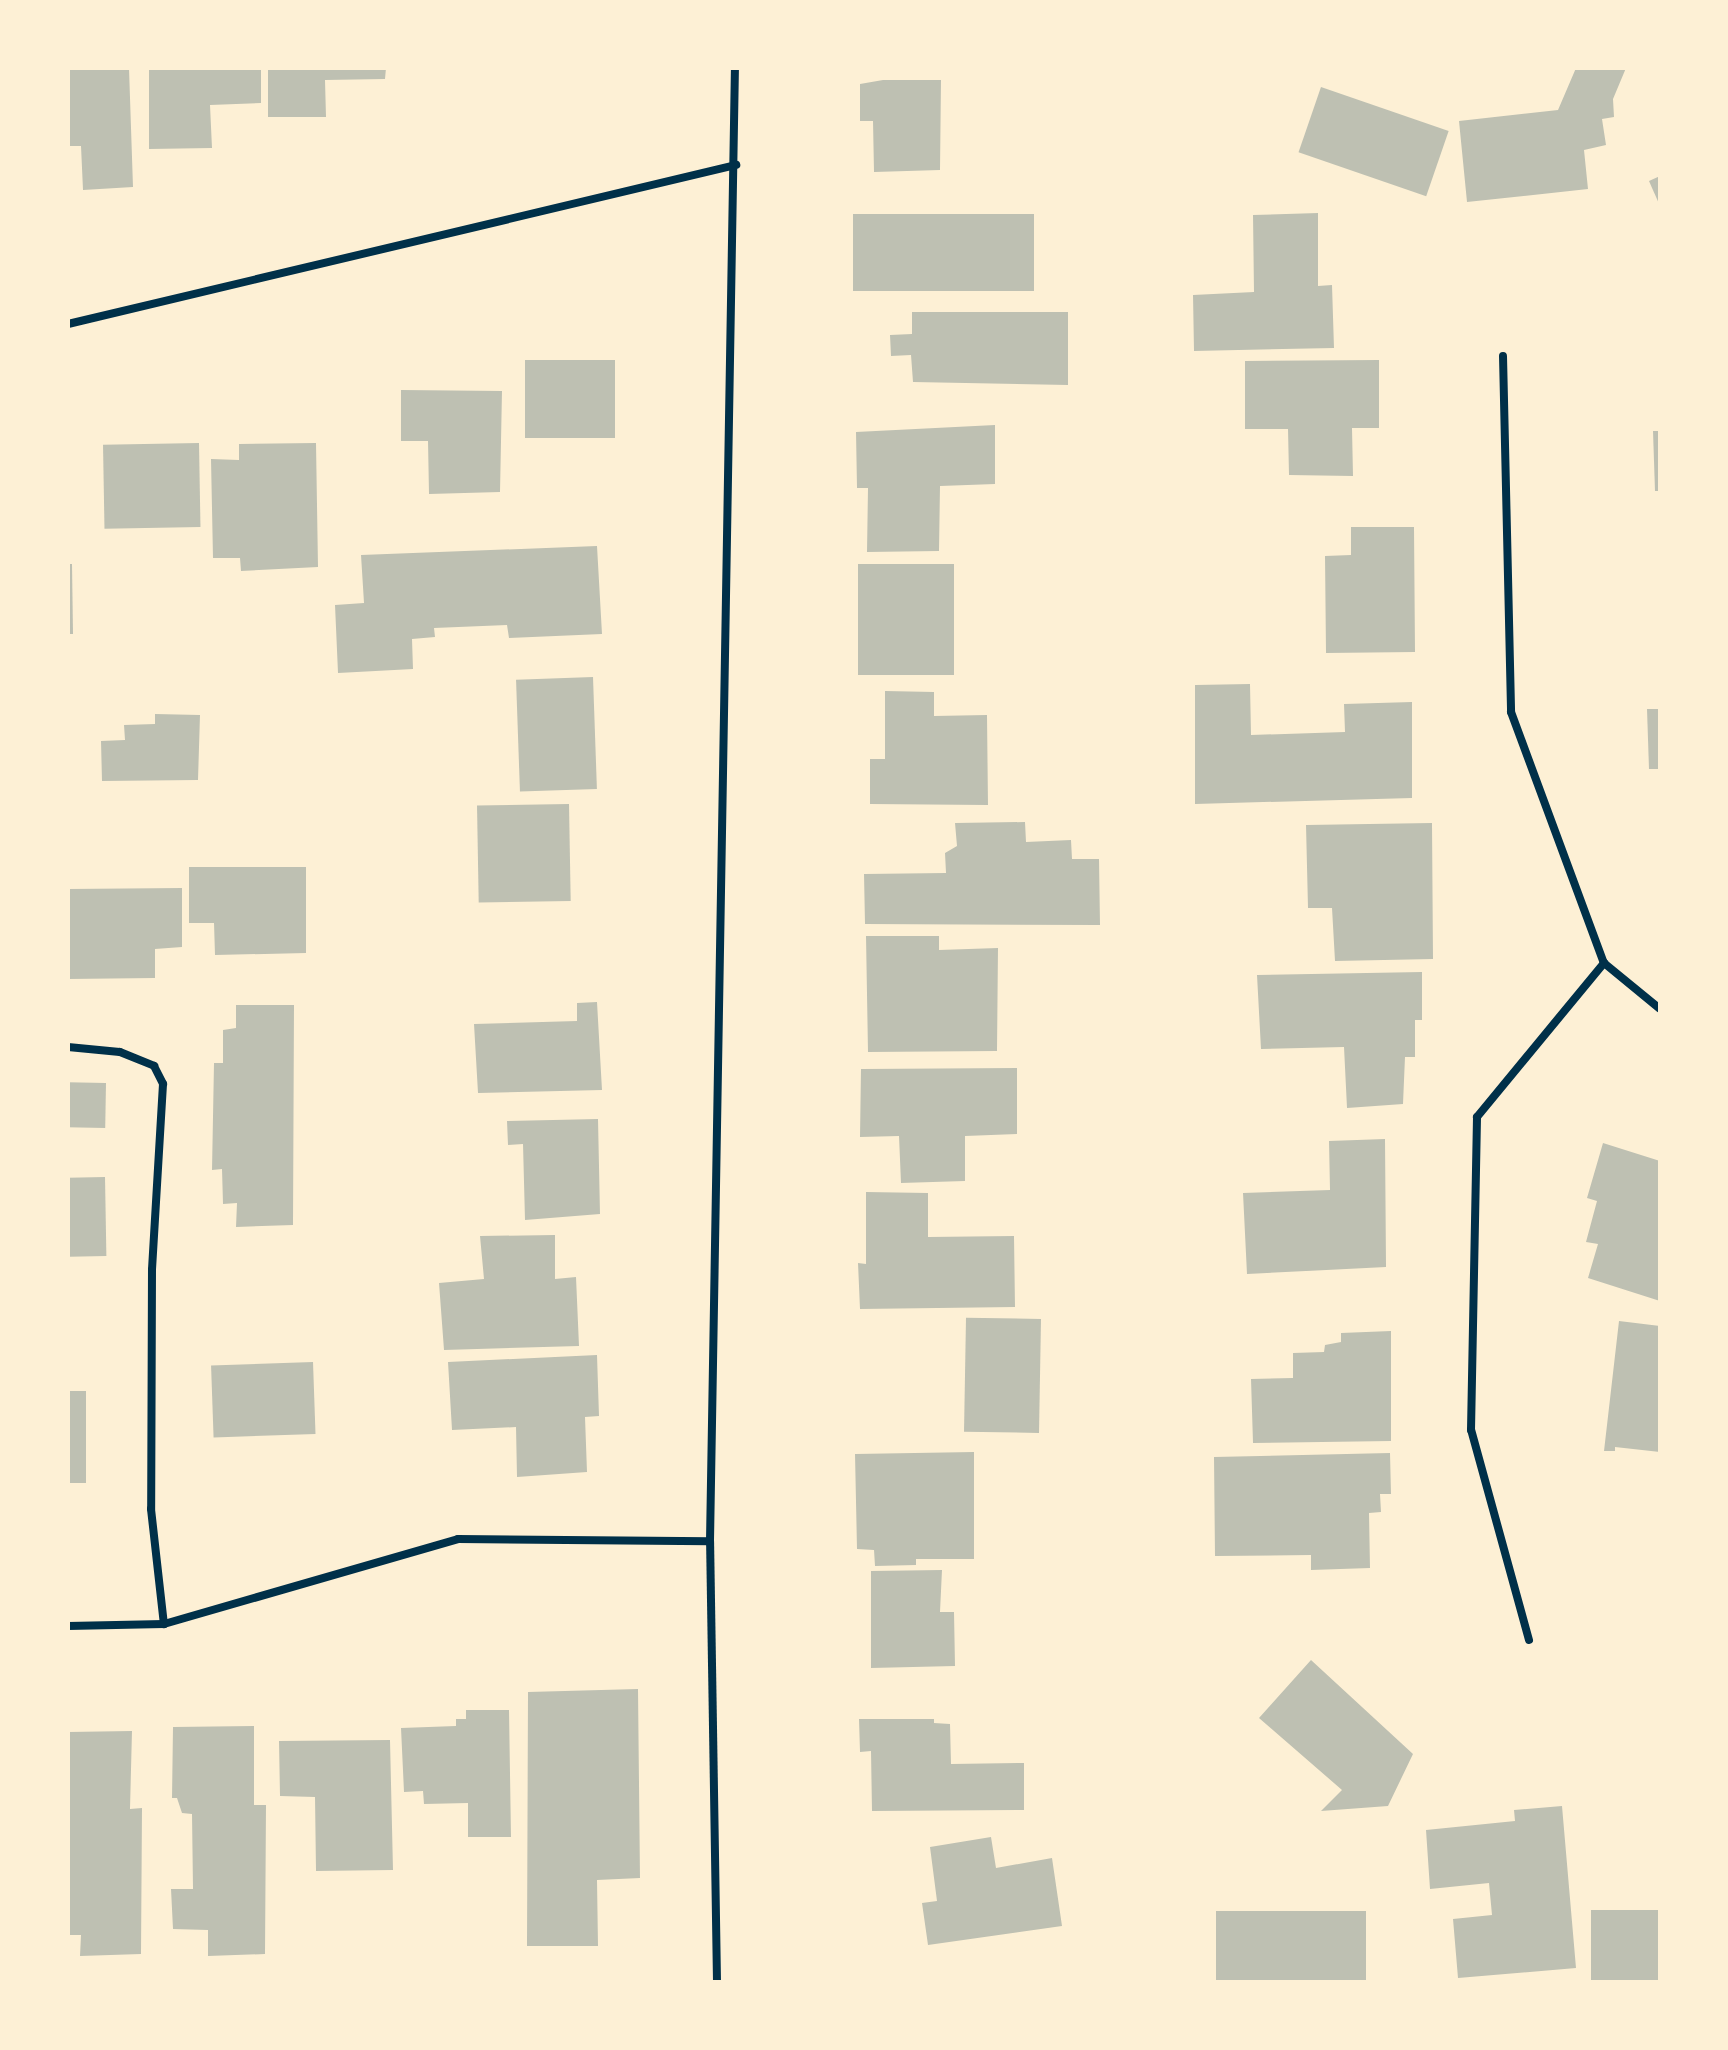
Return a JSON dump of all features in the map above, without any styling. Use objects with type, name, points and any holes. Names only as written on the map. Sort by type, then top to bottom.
[{"type":"street","points":[[717,1982],[710,1541],[736,165],[735,68]]},
{"type":"street","points":[[68,324],[736,165]]},
{"type":"street","points":[[1503,356],[1511,712],[1604,963],[1660,1009]]},
{"type":"street","points":[[1529,1640],[1471,1430],[1477,1117],[1604,963]]},
{"type":"street","points":[[68,1047],[120,1052],[154,1066],[163,1084],[152,1270],[151,1509],[164,1624]]},
{"type":"street","points":[[68,1626],[164,1624],[458,1539],[710,1541]]},
{"type":"building","points":[[68,68],[129,68],[133,187],[83,190],[81,146],[68,146]]},
{"type":"building","points":[[149,68],[261,68],[261,103],[210,105],[212,148],[149,149]]},
{"type":"building","points":[[268,68],[386,68],[385,79],[325,80],[326,117],[268,117]]},
{"type":"building","points":[[1576,68],[1626,68],[1613,99],[1614,117],[1602,119],[1606,145],[1584,150],[1588,189],[1467,202],[1459,121],[1558,110]]},
{"type":"building","points":[[883,80],[941,80],[940,170],[874,172],[873,121],[860,121],[860,84]]},
{"type":"building","points":[[1321,87],[1449,131],[1426,196],[1299,152]]},
{"type":"building","points":[[1660,176],[1660,206],[1649,181]]},
{"type":"building","points":[[1318,213],[1318,286],[1332,285],[1334,348],[1194,351],[1193,295],[1254,292],[1253,215]]},
{"type":"building","points":[[853,214],[1034,214],[1034,291],[853,291]]},
{"type":"building","points":[[912,312],[1068,312],[1068,385],[913,382],[911,355],[891,356],[890,335],[912,334]]},
{"type":"building","points":[[525,360],[615,360],[615,438],[525,438]]},
{"type":"building","points":[[1379,360],[1379,428],[1352,428],[1353,476],[1289,475],[1288,429],[1245,429],[1245,361]]},
{"type":"building","points":[[401,390],[502,391],[500,492],[429,494],[428,441],[401,441]]},
{"type":"building","points":[[995,425],[995,484],[940,486],[939,551],[867,552],[868,488],[857,488],[856,432]]},
{"type":"building","points":[[1653,431],[1660,431],[1660,491],[1655,491]]},
{"type":"building","points":[[199,443],[200,527],[104,529],[103,445]]},
{"type":"building","points":[[316,443],[318,567],[241,571],[240,558],[213,558],[211,459],[239,460],[239,444]]},
{"type":"building","points":[[1351,527],[1414,527],[1415,652],[1326,653],[1325,556],[1351,555]]},
{"type":"building","points":[[597,546],[602,634],[509,638],[507,625],[434,628],[435,637],[412,639],[413,669],[338,673],[335,605],[364,603],[361,555]]},
{"type":"building","points":[[68,564],[72,564],[73,634],[68,634]]},
{"type":"building","points":[[858,564],[954,564],[954,675],[858,675]]},
{"type":"building","points":[[593,677],[597,789],[520,792],[516,680]]},
{"type":"building","points":[[1250,684],[1251,735],[1345,732],[1344,704],[1412,702],[1412,798],[1195,804],[1195,685]]},
{"type":"building","points":[[885,691],[934,692],[934,716],[987,715],[988,805],[870,804],[870,759],[885,759]]},
{"type":"building","points":[[1647,709],[1660,709],[1660,769],[1649,769]]},
{"type":"building","points":[[155,714],[200,715],[198,780],[102,781],[101,741],[125,740],[124,725],[155,724]]},
{"type":"building","points":[[569,804],[571,901],[479,903],[477,806]]},
{"type":"building","points":[[1025,822],[1026,842],[1071,840],[1072,859],[1099,859],[1100,925],[865,924],[864,874],[946,873],[945,853],[957,846],[955,823]]},
{"type":"building","points":[[1432,823],[1433,959],[1335,961],[1332,908],[1308,908],[1306,825]]},
{"type":"building","points":[[189,867],[306,867],[306,953],[215,955],[214,923],[189,923]]},
{"type":"building","points":[[182,888],[182,947],[155,949],[155,978],[68,979],[68,889]]},
{"type":"building","points":[[866,936],[939,936],[939,950],[998,948],[997,1051],[868,1052]]},
{"type":"building","points":[[1422,972],[1422,1020],[1415,1020],[1415,1057],[1405,1057],[1403,1104],[1347,1108],[1344,1047],[1261,1049],[1257,975]]},
{"type":"building","points":[[597,1002],[602,1090],[478,1093],[474,1024],[577,1021],[577,1003]]},
{"type":"building","points":[[236,1005],[294,1005],[293,1225],[236,1227],[237,1203],[223,1204],[222,1169],[212,1170],[214,1063],[223,1063],[223,1030],[236,1028]]},
{"type":"building","points":[[1017,1068],[1017,1134],[965,1136],[965,1181],[901,1183],[899,1136],[860,1137],[861,1069]]},
{"type":"building","points":[[68,1082],[106,1083],[105,1128],[68,1127]]},
{"type":"building","points":[[598,1119],[600,1214],[525,1220],[523,1144],[508,1145],[507,1121]]},
{"type":"building","points":[[1385,1139],[1386,1267],[1247,1274],[1243,1193],[1330,1190],[1329,1141]]},
{"type":"building","points":[[1603,1143],[1660,1161],[1660,1301],[1588,1278],[1598,1244],[1586,1242],[1597,1201],[1587,1198]]},
{"type":"building","points":[[105,1177],[106,1256],[69,1257],[68,1178]]},
{"type":"building","points":[[866,1192],[928,1193],[928,1237],[1014,1236],[1015,1307],[860,1309],[858,1263],[866,1264]]},
{"type":"building","points":[[555,1235],[555,1279],[576,1277],[579,1346],[444,1350],[439,1283],[484,1279],[480,1236]]},
{"type":"building","points":[[966,1318],[1041,1319],[1039,1433],[964,1432]]},
{"type":"building","points":[[1619,1321],[1660,1326],[1660,1452],[1615,1447],[1615,1451],[1604,1451]]},
{"type":"building","points":[[1391,1331],[1391,1441],[1253,1443],[1251,1379],[1293,1378],[1293,1353],[1324,1352],[1325,1345],[1341,1342],[1341,1333]]},
{"type":"building","points":[[597,1355],[599,1416],[585,1417],[587,1472],[517,1477],[516,1427],[452,1430],[448,1362]]},
{"type":"building","points":[[313,1362],[316,1434],[214,1438],[211,1366]]},
{"type":"building","points":[[68,1391],[86,1391],[86,1483],[68,1483]]},
{"type":"building","points":[[974,1452],[974,1559],[916,1559],[916,1565],[875,1566],[874,1550],[857,1549],[855,1454]]},
{"type":"building","points":[[1390,1453],[1391,1494],[1380,1494],[1381,1512],[1369,1513],[1370,1568],[1311,1570],[1311,1555],[1215,1556],[1214,1457]]},
{"type":"building","points":[[942,1570],[940,1612],[954,1612],[955,1666],[871,1668],[871,1571]]},
{"type":"building","points":[[1311,1660],[1413,1754],[1388,1806],[1321,1811],[1342,1790],[1259,1718]]},
{"type":"building","points":[[638,1689],[640,1878],[597,1880],[598,1946],[527,1946],[528,1692]]},
{"type":"building","points":[[466,1710],[509,1710],[511,1837],[468,1837],[468,1803],[424,1804],[423,1791],[404,1792],[401,1728],[456,1726],[456,1719],[466,1719]]},
{"type":"building","points":[[859,1719],[934,1719],[934,1723],[950,1724],[951,1764],[1024,1763],[1024,1810],[872,1811],[871,1751],[860,1752]]},
{"type":"building","points":[[254,1726],[254,1805],[266,1805],[265,1954],[208,1956],[208,1930],[173,1929],[171,1889],[193,1889],[192,1814],[182,1813],[177,1798],[172,1798],[173,1727]]},
{"type":"building","points":[[132,1731],[130,1809],[142,1808],[141,1954],[80,1956],[81,1935],[68,1935],[68,1732]]},
{"type":"building","points":[[390,1740],[393,1870],[316,1871],[315,1797],[280,1796],[279,1741]]},
{"type":"building","points":[[1562,1806],[1576,1968],[1458,1978],[1453,1919],[1492,1915],[1489,1883],[1430,1889],[1426,1830],[1515,1821],[1514,1810]]},
{"type":"building","points":[[991,1837],[996,1868],[1052,1858],[1062,1926],[928,1945],[922,1903],[937,1901],[930,1847]]},
{"type":"building","points":[[1591,1910],[1660,1910],[1660,1980],[1591,1980]]},
{"type":"building","points":[[1216,1911],[1366,1911],[1366,1982],[1216,1982]]}]
